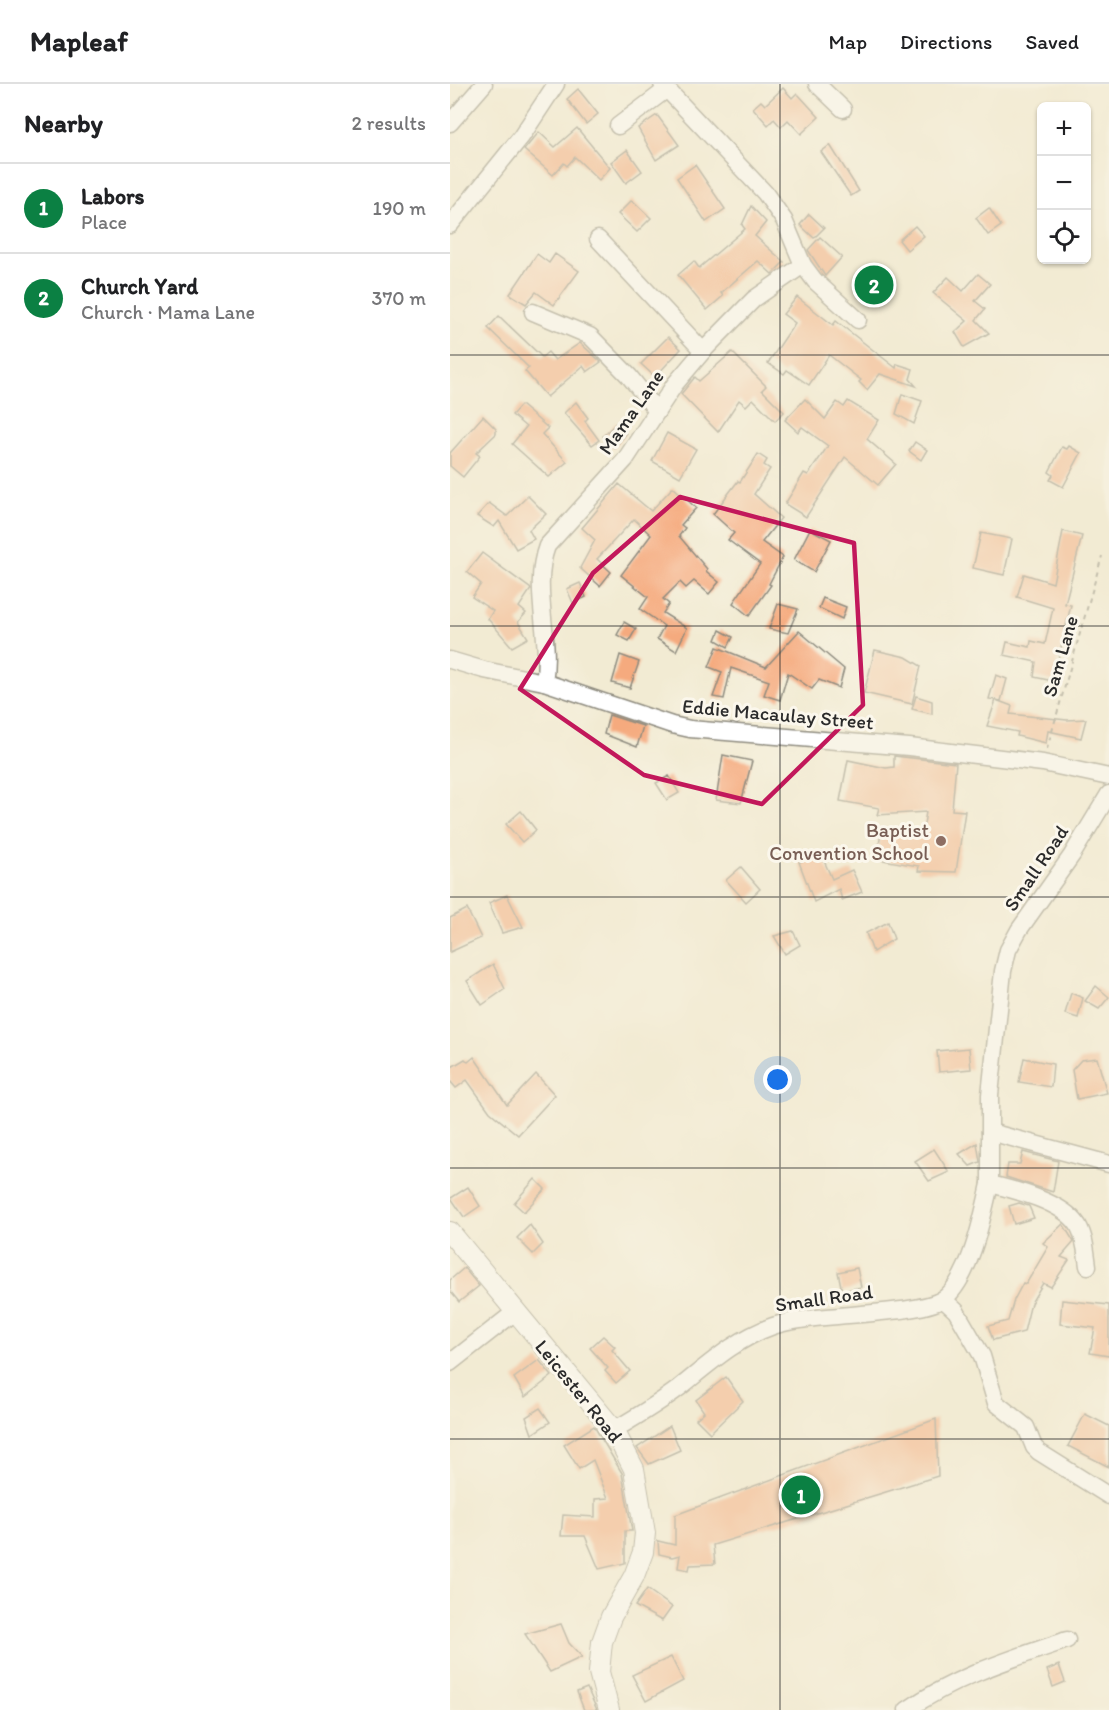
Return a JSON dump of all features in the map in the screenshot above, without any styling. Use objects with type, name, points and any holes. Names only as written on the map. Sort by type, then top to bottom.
[{"type":"street","points":[[450,123],[484,84]]},
{"type":"street","points":[[450,225],[521,136],[556,84]]},
{"type":"street","points":[[817,84],[843,109]]},
{"type":"street","points":[[618,126],[665,87],[765,193],[784,220],[803,265],[814,281],[858,320]]},
{"type":"street","points":[[598,239],[703,351]]},
{"type":"street","name":"Mama Lane","points":[[544,682],[548,650],[541,575],[542,561],[547,546],[625,460],[657,411],[703,351],[754,300],[803,265]]},
{"type":"street","points":[[533,312],[590,336],[629,376],[657,411]]},
{"type":"street","name":"Eddie Macaulay Street","points":[[450,660],[484,670],[544,682],[690,729],[909,747],[1043,763],[1109,777]]},
{"type":"street","name":"Small Road","points":[[614,1430],[670,1394],[737,1342],[773,1325],[804,1318],[923,1306],[943,1299],[954,1287],[976,1244],[990,1184],[990,1095],[1003,971],[1008,950],[1019,930],[1072,855],[1109,794]]},
{"type":"street","points":[[990,1132],[1109,1164]]},
{"type":"street","points":[[990,1184],[1031,1196],[1065,1213],[1077,1223],[1083,1236],[1088,1266]]},
{"type":"street","name":"Leicester Road","points":[[450,1232],[614,1430],[634,1469],[645,1533],[643,1552],[634,1576],[611,1617],[602,1642],[599,1672],[609,1710]]},
{"type":"street","points":[[943,1299],[956,1311],[982,1356],[996,1403],[1026,1427],[1034,1448],[1109,1496]]},
{"type":"street","points":[[450,1363],[515,1312]]},
{"type":"street","points":[[907,1710],[930,1694],[974,1672],[1067,1640]]},
{"type":"path","name":"Sam Lane","points":[[1043,763],[1102,556]]},
{"type":"highlighted area","points":[[680,497],[854,543],[863,705],[762,804],[644,775],[520,689],[593,573]]},
{"type":"building","points":[[783,88],[792,98],[797,93],[819,117],[801,134],[788,120],[781,127],[774,119],[768,125],[753,108],[761,101],[765,105]]},
{"type":"building","points":[[578,89],[598,114],[586,124],[567,99]]},
{"type":"building","points":[[657,115],[679,145],[656,160],[638,128]]},
{"type":"building","points":[[577,128],[610,168],[599,180],[575,157],[567,166],[564,163],[553,175],[524,150],[539,132],[555,147]]},
{"type":"building","points":[[830,145],[859,191],[851,196],[821,152]]},
{"type":"building","points":[[627,150],[642,171],[626,183],[611,162]]},
{"type":"building","points":[[695,165],[725,209],[706,222],[677,178]]},
{"type":"building","points":[[632,200],[651,218],[637,232],[618,214]]},
{"type":"building","points":[[751,206],[766,222],[755,236],[784,262],[772,274],[758,261],[721,293],[723,296],[707,310],[678,275],[694,261],[699,268],[745,229],[742,225]]},
{"type":"building","points":[[989,208],[1001,226],[988,235],[976,218]]},
{"type":"building","points":[[809,214],[824,228],[814,238],[800,225]]},
{"type":"building","points":[[915,226],[924,236],[907,250],[899,240]]},
{"type":"building","points":[[820,237],[842,257],[825,276],[808,250]]},
{"type":"building","points":[[537,254],[549,263],[555,254],[579,271],[554,305],[536,292],[526,304],[510,294]]},
{"type":"building","points":[[978,274],[990,284],[975,301],[985,309],[976,320],[989,333],[964,347],[955,332],[967,321],[933,293],[948,277],[963,291]]},
{"type":"building","points":[[797,297],[833,325],[836,321],[896,368],[897,364],[913,369],[910,379],[916,386],[880,374],[867,390],[859,382],[861,380],[829,355],[809,385],[787,370],[784,374],[768,363],[795,323],[783,314]]},
{"type":"building","points":[[499,316],[542,357],[548,352],[555,360],[580,343],[601,362],[587,372],[583,366],[547,397],[525,371],[529,368],[488,328]]},
{"type":"building","points":[[668,337],[681,349],[655,377],[641,364]]},
{"type":"building","points":[[732,352],[766,386],[762,390],[784,412],[775,421],[753,399],[746,406],[739,400],[718,432],[681,394],[695,377],[699,381]]},
{"type":"building","points":[[902,394],[922,401],[914,424],[896,414]]},
{"type":"building","points":[[805,399],[825,419],[837,402],[844,407],[848,401],[879,420],[867,439],[896,464],[878,485],[845,457],[806,517],[785,504],[804,473],[808,475],[828,446],[802,427],[798,432],[785,420]]},
{"type":"building","points":[[576,402],[588,418],[585,421],[599,440],[592,445],[564,413]]},
{"type":"building","points":[[521,405],[548,428],[542,434],[567,462],[549,477],[512,444],[526,427],[512,415]]},
{"type":"building","points":[[483,416],[496,429],[496,434],[476,453],[480,456],[463,477],[450,466],[450,453]]},
{"type":"building","points":[[616,423],[626,434],[614,448],[603,436]]},
{"type":"building","points":[[667,433],[696,449],[680,477],[652,461]]},
{"type":"building","points":[[915,442],[927,450],[921,460],[909,451]]},
{"type":"building","points":[[1069,446],[1081,453],[1063,487],[1050,480],[1053,475],[1049,472],[1062,447],[1067,449]]},
{"type":"building","points":[[758,454],[767,460],[764,465],[770,469],[754,494],[781,518],[762,542],[783,557],[769,584],[771,585],[749,616],[733,603],[760,564],[728,540],[734,533],[713,514],[738,481],[740,482]]},
{"type":"building","points":[[619,484],[651,511],[673,487],[696,508],[681,525],[685,528],[679,536],[707,569],[706,571],[719,582],[709,594],[694,581],[686,588],[680,582],[663,599],[669,604],[663,613],[687,628],[676,651],[657,639],[664,626],[640,609],[648,597],[621,575],[651,535],[634,519],[597,559],[611,572],[600,586],[580,568],[595,540],[582,528]]},
{"type":"building","points":[[528,496],[546,514],[529,530],[534,539],[516,549],[499,521],[494,527],[477,516],[489,503],[507,516]]},
{"type":"building","points":[[810,529],[831,540],[814,572],[794,560]]},
{"type":"building","points":[[1063,531],[1082,536],[1065,604],[1071,605],[1053,681],[1034,677],[1036,662],[1004,655],[1007,642],[1030,647],[1031,641],[1045,644],[1053,608],[1017,597],[1024,574],[1053,583]]},
{"type":"building","points":[[981,533],[1012,539],[1004,575],[973,568]]},
{"type":"building","points":[[482,553],[531,589],[519,607],[526,613],[518,622],[528,638],[512,647],[488,619],[493,611],[472,597],[481,584],[467,572]]},
{"type":"building","points":[[580,583],[586,597],[573,603],[567,589]]},
{"type":"building","points":[[823,598],[846,607],[842,619],[819,608]]},
{"type":"building","points":[[778,604],[798,609],[788,633],[769,629]]},
{"type":"building","points":[[624,622],[636,629],[629,641],[617,635]]},
{"type":"building","points":[[720,630],[733,637],[728,647],[716,640]]},
{"type":"building","points":[[799,631],[844,669],[839,688],[819,680],[812,689],[788,673],[780,700],[764,695],[769,681],[731,668],[724,699],[713,697],[722,672],[709,667],[717,647],[766,667]]},
{"type":"building","points":[[875,650],[906,657],[921,666],[912,704],[864,693]]},
{"type":"building","points":[[620,655],[639,662],[630,688],[612,683]]},
{"type":"building","points":[[996,675],[1007,679],[1001,701],[989,699]]},
{"type":"building","points":[[916,696],[932,701],[932,714],[912,709]]},
{"type":"building","points":[[996,700],[1012,706],[1010,714],[1067,720],[1086,719],[1081,738],[1048,731],[1046,743],[1017,736],[1018,732],[987,726]]},
{"type":"building","points":[[609,715],[643,726],[637,747],[604,734]]},
{"type":"building","points":[[723,755],[752,761],[741,803],[716,800]]},
{"type":"building","points":[[894,756],[956,763],[952,810],[965,811],[956,872],[918,871],[919,866],[876,859],[882,829],[922,836],[926,812],[877,815],[879,808],[840,801],[848,760],[886,768],[894,767]]},
{"type":"building","points":[[669,776],[679,793],[667,800],[656,783]]},
{"type":"building","points":[[521,811],[536,830],[522,842],[506,824]]},
{"type":"building","points":[[821,854],[832,879],[852,870],[862,892],[842,900],[839,889],[814,902],[799,862]]},
{"type":"building","points":[[741,867],[760,889],[746,902],[726,880]]},
{"type":"building","points":[[507,895],[523,927],[502,933],[489,903]]},
{"type":"building","points":[[467,909],[481,938],[450,952],[450,918]]},
{"type":"building","points":[[888,922],[894,939],[873,952],[866,933]]},
{"type":"building","points":[[793,931],[800,945],[785,954],[774,936]]},
{"type":"building","points":[[493,964],[505,989],[482,1005],[467,981]]},
{"type":"building","points":[[1096,986],[1109,997],[1099,1009],[1085,1001]]},
{"type":"building","points":[[1071,993],[1083,998],[1078,1018],[1065,1014]]},
{"type":"building","points":[[969,1048],[971,1069],[939,1072],[937,1051]]},
{"type":"building","points":[[474,1057],[507,1105],[536,1074],[555,1095],[518,1135],[490,1112],[467,1080],[456,1088],[450,1081],[450,1068],[465,1059],[468,1062]]},
{"type":"building","points":[[1024,1058],[1053,1064],[1051,1087],[1019,1082]]},
{"type":"building","points":[[1097,1058],[1107,1093],[1077,1099],[1072,1070],[1081,1060]]},
{"type":"building","points":[[977,1143],[980,1162],[970,1166],[959,1154]]},
{"type":"building","points":[[934,1149],[949,1172],[929,1181],[915,1161]]},
{"type":"building","points":[[1023,1152],[1058,1161],[1053,1192],[1006,1177],[1008,1164],[1020,1164]]},
{"type":"building","points":[[535,1179],[545,1189],[524,1212],[514,1203]]},
{"type":"building","points":[[468,1187],[480,1206],[464,1217],[451,1198]]},
{"type":"building","points":[[1019,1203],[1029,1206],[1034,1218],[1014,1224],[1009,1206]]},
{"type":"building","points":[[1063,1224],[1074,1242],[1061,1257],[1069,1260],[1051,1287],[1043,1283],[1031,1303],[1024,1332],[993,1340],[988,1326],[1008,1321],[1014,1300],[1023,1283],[1026,1284],[1048,1247],[1043,1243]]},
{"type":"building","points":[[530,1225],[543,1244],[533,1254],[517,1238]]},
{"type":"building","points":[[464,1268],[479,1286],[459,1302],[450,1291],[450,1280]]},
{"type":"building","points":[[857,1268],[861,1287],[842,1291],[838,1272]]},
{"type":"building","points":[[1062,1300],[1109,1305],[1109,1356],[1090,1353],[1095,1328],[1060,1324]]},
{"type":"building","points":[[603,1336],[615,1347],[612,1350],[630,1371],[616,1383],[605,1371],[608,1368],[590,1348]]},
{"type":"building","points":[[539,1360],[552,1376],[525,1397],[514,1378]]},
{"type":"building","points":[[726,1377],[743,1401],[710,1433],[696,1419],[704,1412],[696,1400]]},
{"type":"building","points":[[540,1408],[550,1422],[532,1434],[526,1417]]},
{"type":"building","points":[[1085,1414],[1109,1426],[1109,1467],[1068,1446]]},
{"type":"building","points":[[936,1419],[938,1476],[713,1545],[715,1564],[690,1565],[689,1570],[678,1568],[680,1555],[672,1557],[659,1554],[658,1541],[675,1545],[675,1515]]},
{"type":"building","points":[[594,1426],[622,1473],[632,1531],[625,1531],[625,1563],[599,1569],[585,1536],[561,1536],[563,1515],[595,1517],[595,1499],[608,1498],[593,1460],[579,1469],[564,1445]]},
{"type":"building","points":[[670,1426],[680,1450],[649,1464],[637,1448]]},
{"type":"building","points":[[647,1589],[672,1607],[662,1621],[635,1606]]},
{"type":"building","points":[[561,1624],[569,1643],[582,1657],[550,1672],[525,1634]]},
{"type":"building","points":[[671,1657],[683,1681],[646,1701],[632,1675]]},
{"type":"building","points":[[1059,1665],[1065,1682],[1053,1687],[1047,1670]]},
{"type":"building","points":[[587,1688],[597,1710],[584,1710],[577,1692]]},
{"type":"place","name":"Church Yard","points":[[874,285]]},
{"type":"place","name":"Baptist Convention School","points":[[941,841]]},
{"type":"place","name":"Labors","points":[[801,1495]]}]
